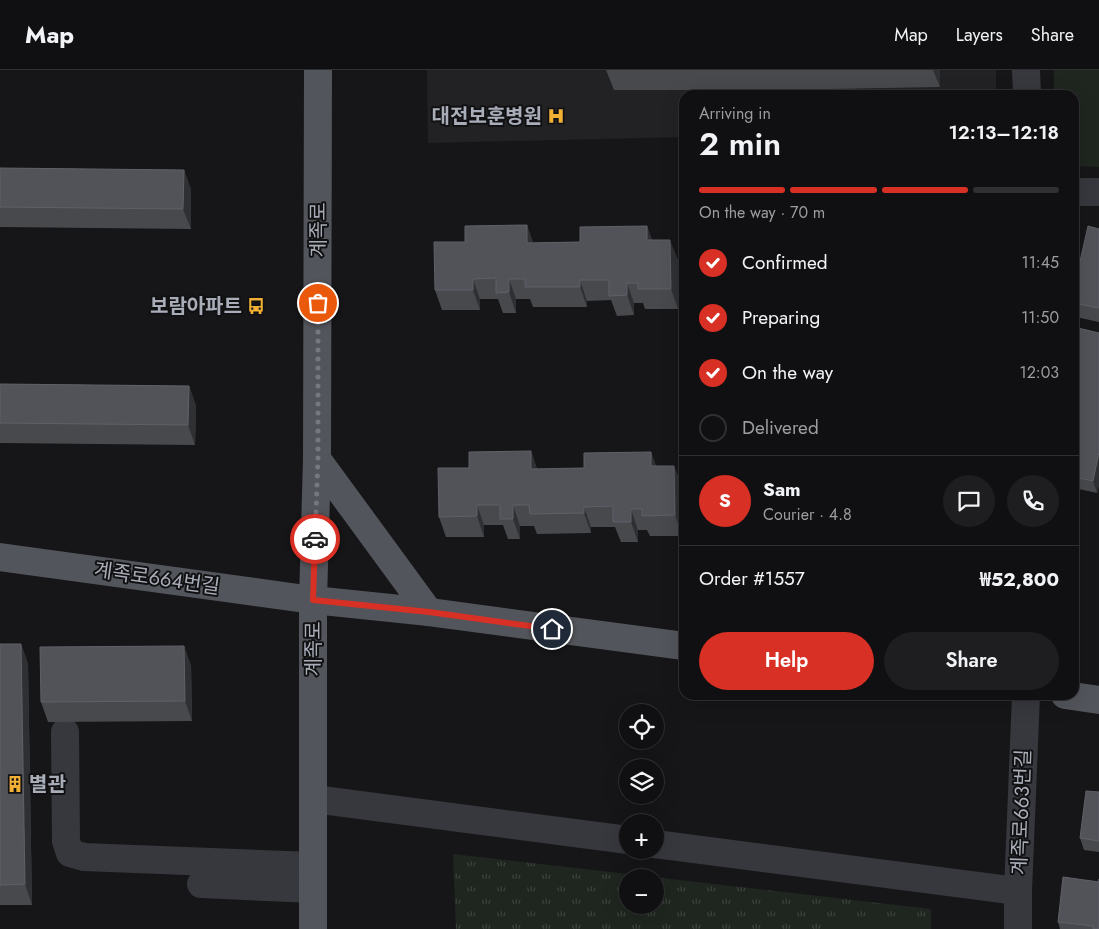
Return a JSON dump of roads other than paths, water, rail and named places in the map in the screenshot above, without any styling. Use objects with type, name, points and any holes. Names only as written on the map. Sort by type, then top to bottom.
[{"type":"main road","name":"계족로","points":[[313,929],[313,600],[318,459],[318,70]]},
{"type":"main road","points":[[318,459],[429,612]]},
{"type":"main road","name":"계족로664번길","points":[[0,557],[313,600]]},
{"type":"main road","points":[[313,600],[429,612],[679,645]]},
{"type":"main road","points":[[1079,697],[1099,700]]},
{"type":"street","points":[[1026,70],[1027,90]]},
{"type":"street","points":[[1079,192],[1099,192]]},
{"type":"street","name":"계족로663번길","points":[[1018,929],[1026,700]]},
{"type":"street","points":[[65,732],[66,841],[70,853],[84,857],[313,878]]},
{"type":"street","points":[[314,799],[619,839]]},
{"type":"street","points":[[664,845],[1018,891]]},
{"type":"street","points":[[201,884],[313,878]]},
{"type":"place","name":"대전보훈병원","points":[[556,116]]},
{"type":"place","name":"보람아파트","points":[[256,306]]},
{"type":"place","name":"별관","points":[[15,784]]}]
